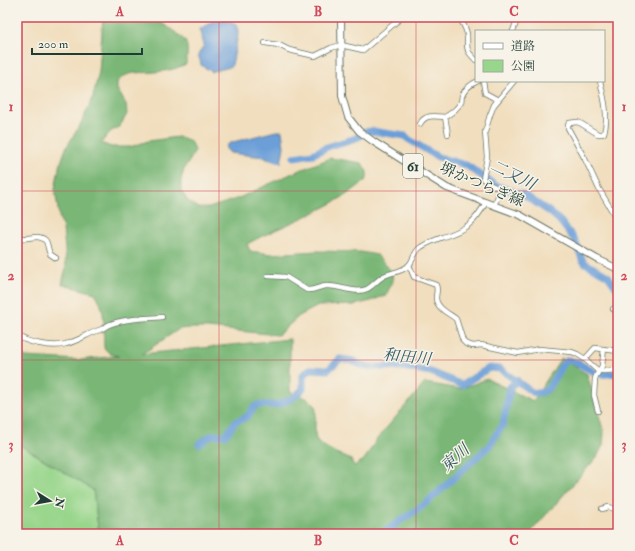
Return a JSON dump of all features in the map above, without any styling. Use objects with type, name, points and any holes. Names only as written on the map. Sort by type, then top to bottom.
[{"type":"main road","name":"堺かつらぎ線","points":[[341,17],[342,96],[348,116],[359,131],[447,188],[520,215],[583,252],[618,269]]},
{"type":"street","points":[[265,43],[279,45],[289,50],[315,56],[341,45],[363,50],[402,17]]},
{"type":"street","points":[[459,17],[467,35],[467,49],[470,55],[475,59]]},
{"type":"street","points":[[513,30],[516,20],[525,20]]},
{"type":"street","points":[[420,124],[429,116],[445,117],[450,114],[461,102],[462,96],[467,88],[476,82]]},
{"type":"street","points":[[483,82],[485,93],[498,100]]},
{"type":"street","points":[[494,205],[501,190],[483,179],[487,157],[485,132],[494,105],[513,82]]},
{"type":"street","points":[[600,82],[606,114],[606,128],[604,133],[598,134],[577,122],[569,123],[568,128],[599,189],[618,221]]},
{"type":"street","points":[[445,117],[448,134]]},
{"type":"street","points":[[268,276],[286,277],[307,290],[327,286],[360,291],[367,289],[384,276],[404,269],[409,265],[417,250],[421,247],[432,241],[462,230],[479,214],[486,202]]},
{"type":"street","points":[[17,237],[21,239],[37,237],[44,239],[50,254],[56,258]]},
{"type":"street","points":[[409,265],[414,277],[436,285],[437,303],[447,313],[456,319],[463,341],[466,344],[473,346],[481,345],[518,353],[539,349],[572,352],[585,359],[600,371],[604,372],[618,370]]},
{"type":"street","points":[[17,335],[23,340],[42,344],[65,345],[106,326],[130,320],[162,317]]},
{"type":"street","points":[[585,359],[595,348],[618,351]]},
{"type":"street","points":[[598,410],[594,395],[595,380],[603,364],[604,349]]},
{"type":"street","points":[[602,509],[609,507],[618,510]]},
{"type":"green space","points":[[103,17],[160,17],[160,22],[185,41],[187,52],[186,64],[182,66],[164,71],[126,75],[117,82],[117,89],[126,104],[127,114],[120,126],[110,132],[101,143],[111,147],[130,147],[148,141],[178,137],[189,140],[195,150],[184,169],[181,180],[181,191],[188,201],[199,208],[209,208],[239,198],[295,172],[331,158],[362,163],[367,172],[367,179],[354,190],[325,207],[247,244],[250,251],[271,254],[317,251],[361,252],[377,255],[392,272],[393,281],[386,295],[371,301],[354,305],[318,306],[299,316],[278,335],[208,328],[179,329],[142,354],[290,339],[290,392],[308,399],[315,405],[316,439],[332,451],[351,460],[354,466],[364,460],[377,439],[425,383],[460,389],[487,379],[533,401],[561,358],[587,374],[604,433],[603,445],[597,457],[529,534],[99,534],[93,490],[17,443],[17,345],[25,357],[79,360],[119,356],[110,354],[104,348],[103,313],[95,293],[62,284],[66,268],[65,249],[63,229],[59,216],[55,189],[59,168],[66,148],[80,125],[92,100],[99,72]]},
{"type":"green space","points":[[17,443],[93,490],[99,534],[17,534]]},
{"type":"water","points":[[224,19],[235,23],[238,30],[232,65],[228,68],[212,72],[201,65],[198,55],[204,45],[200,29],[213,21]]},
{"type":"water","points":[[276,131],[282,131],[284,147],[281,163],[264,157],[230,153],[226,149],[227,145],[233,142]]},
{"type":"waterway","name":"二又川","points":[[366,132],[371,131],[405,136],[438,157],[466,165],[495,185],[524,195],[550,212],[560,221],[575,240],[585,263],[608,276],[618,290]]},
{"type":"waterway","name":"二又川","points":[[294,157],[313,154],[327,147],[360,136]]},
{"type":"waterway","name":"和田川","points":[[199,444],[212,435],[226,435],[235,422],[247,417],[254,407],[258,405],[277,405],[293,398],[303,389],[303,375],[310,369],[328,370],[340,359],[353,361],[370,367],[401,367],[431,372],[462,385],[489,368],[500,369],[532,392],[539,393],[547,390],[563,364],[568,360],[573,361],[593,372],[601,374],[618,373]]},
{"type":"waterway","name":"東川","points":[[381,534],[424,505],[489,446],[503,424],[510,387],[517,380]]}]
